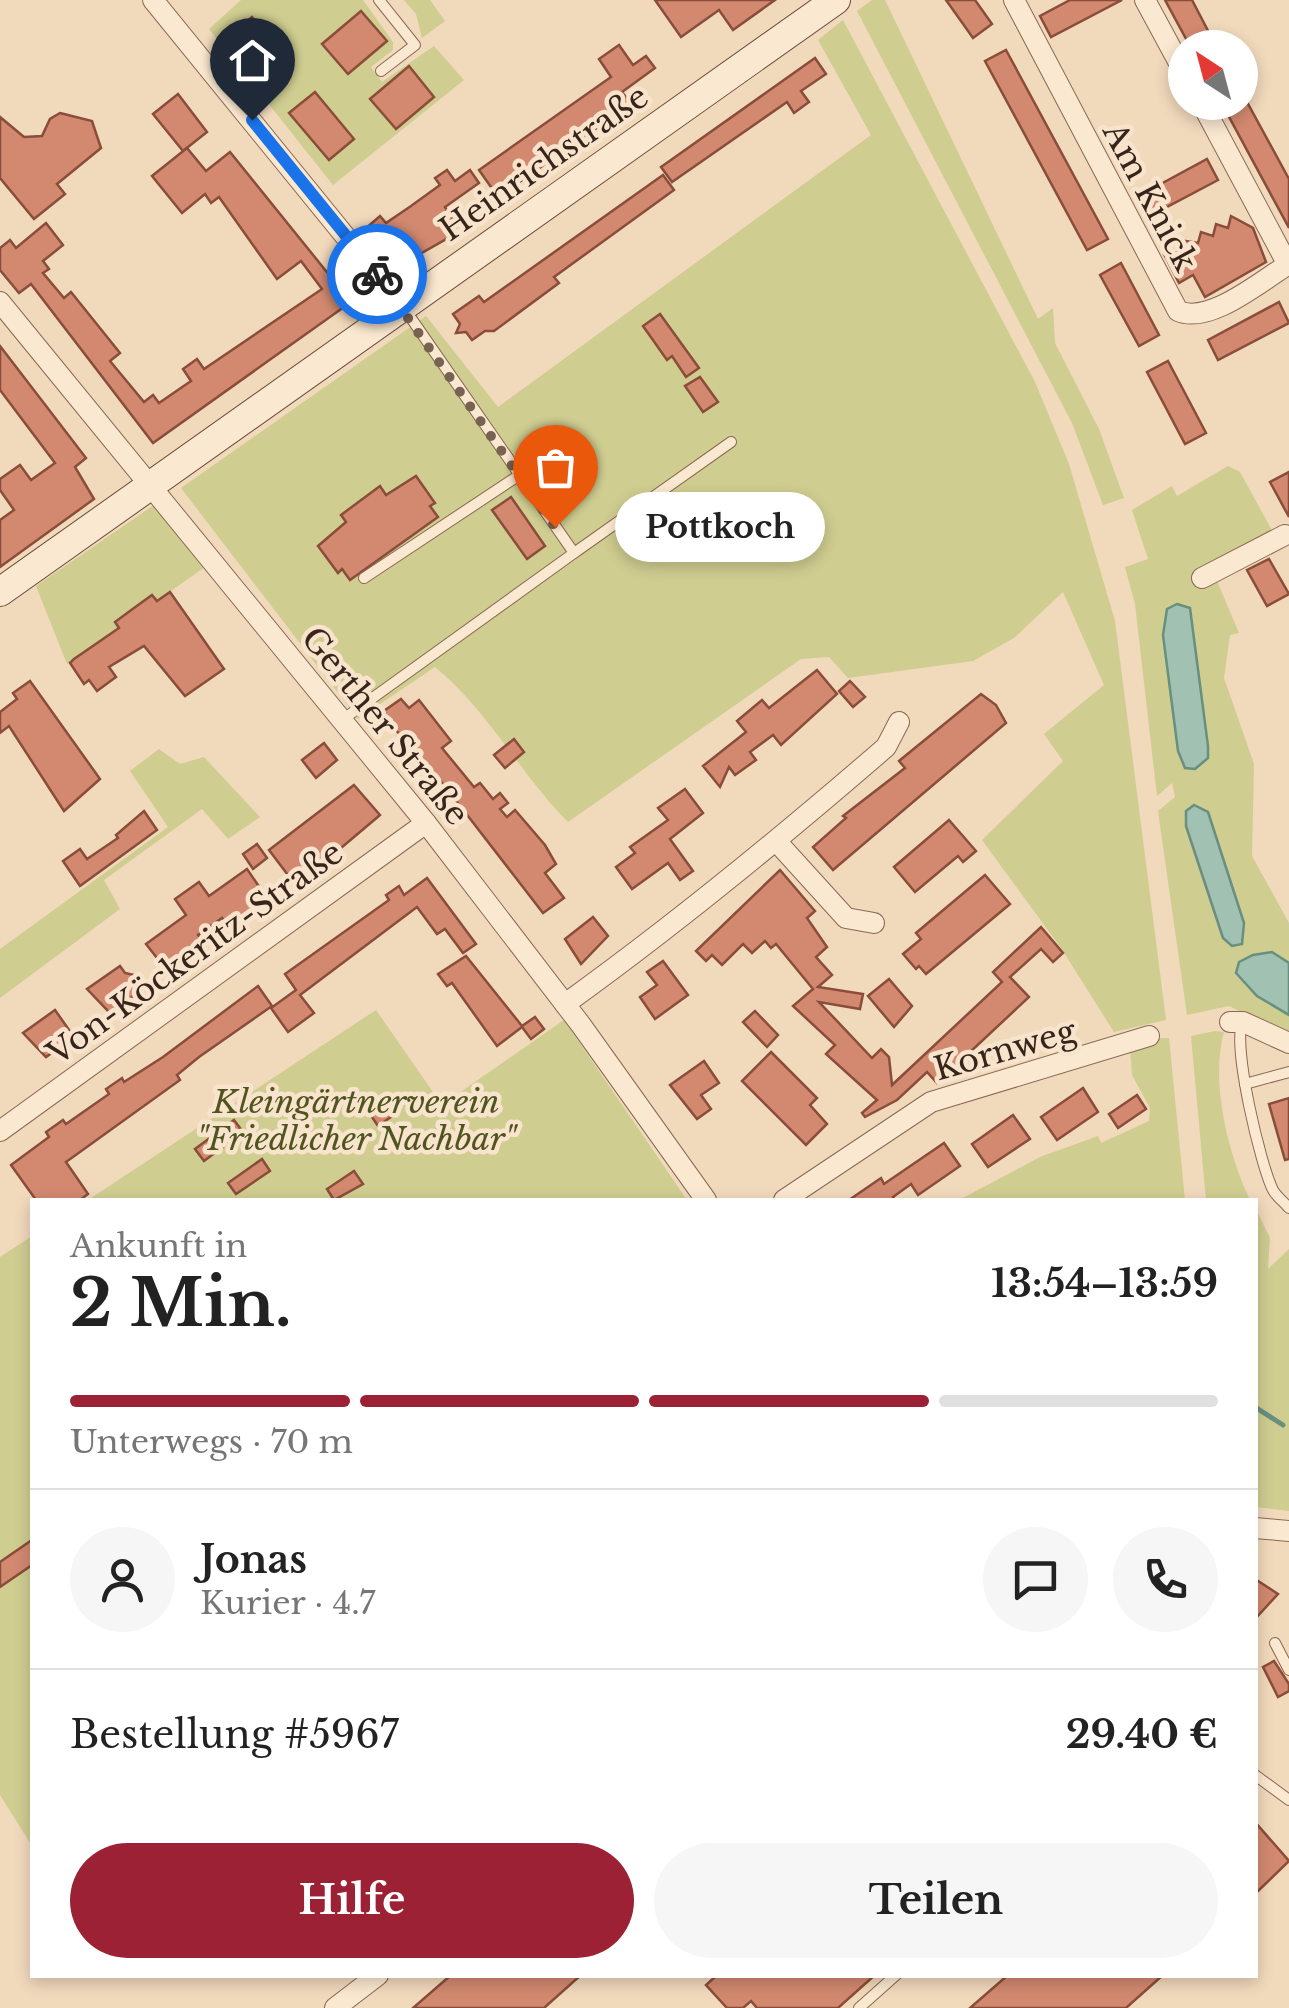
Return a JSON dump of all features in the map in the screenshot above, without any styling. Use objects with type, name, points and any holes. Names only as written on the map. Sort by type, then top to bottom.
[{"type":"street","points":[[153,0],[402,306]]},
{"type":"street","points":[[1145,0],[1168,43]]},
{"type":"street","name":"Heinrichstraße","points":[[0,592],[834,2]]},
{"type":"street","name":"Am Knick","points":[[1022,3],[1178,311],[1188,315],[1212,309],[1289,264]]},
{"type":"street","points":[[1211,120],[1289,264]]},
{"type":"street","name":"Gerther Straße","points":[[0,302],[426,823],[565,1004],[705,1198]]},
{"type":"street","points":[[1202,578],[1288,537]]},
{"type":"street","points":[[565,1004],[696,910],[777,842],[886,747],[899,722]]},
{"type":"street","name":"Von-Köckeritz-Straße","points":[[0,1131],[426,823]]},
{"type":"street","points":[[777,842],[846,918],[874,924]]},
{"type":"street","points":[[1236,1022],[1289,1043]]},
{"type":"street","name":"Kornweg","points":[[787,1198],[931,1102],[1149,1036]]},
{"type":"street","points":[[1258,1528],[1289,1532]]},
{"type":"street","points":[[335,2008],[374,1978]]},
{"type":"lane","points":[[380,0],[415,44],[381,71]]},
{"type":"lane","points":[[402,306],[574,553]]},
{"type":"lane","points":[[342,720],[731,442]]},
{"type":"lane","points":[[364,578],[518,476]]},
{"type":"lane","points":[[1236,1022],[1245,1084],[1273,1191],[1289,1208]]},
{"type":"lane","points":[[1245,1084],[1289,1072]]},
{"type":"lane","points":[[1275,1643],[1289,1670]]},
{"type":"lane","points":[[1258,1777],[1289,1800]]},
{"type":"lane","points":[[859,2008],[893,1978]]},
{"type":"green space","points":[[241,0],[363,0],[393,42],[393,50],[371,67],[382,82],[434,46],[464,80],[333,185],[209,29]]},
{"type":"green space","points":[[404,0],[430,0],[445,21],[422,38],[416,14]]},
{"type":"green space","points":[[872,0],[885,0],[1038,319],[1053,308],[1055,343],[1099,429],[1124,498],[1103,505],[1072,423],[857,11]]},
{"type":"green space","points":[[843,20],[1035,382],[1069,464],[1115,621],[1166,1020],[1114,1032],[1061,948],[982,840],[1063,761],[1044,734],[1104,685],[1063,592],[1014,638],[973,661],[848,678],[829,657],[801,659],[568,822],[488,722],[435,667],[358,719],[181,488],[426,316],[498,407],[871,135],[818,40]]},
{"type":"green space","points":[[1228,466],[1240,472],[1273,532],[1217,581],[1239,633],[1230,635],[1224,678],[1254,764],[1252,856],[1289,923],[1289,1035],[1229,1006],[1187,1015],[1158,811],[1175,797],[1172,783],[1157,796],[1135,604],[1125,567],[1148,559],[1132,510],[1172,486],[1177,496]]},
{"type":"green space","points":[[157,503],[205,567],[67,664],[36,586]]},
{"type":"green space","points":[[159,749],[180,764],[204,757],[260,817],[228,839],[202,809],[104,880],[120,909],[0,998],[0,949],[168,827],[130,771]]},
{"type":"green space","name":"Kleingärtnerverein \"Friedlicher Nachbar\"","points":[[376,1010],[442,1105],[564,1020],[686,1198],[91,1198]]},
{"type":"green space","points":[[1224,1032],[1220,1095],[1235,1161],[1249,1198],[1206,1198],[1191,1036]]},
{"type":"green space","points":[[1153,1038],[1169,1038],[1185,1198],[963,1198],[1040,1157],[1098,1136],[1101,1143],[1149,1121],[1150,1108],[1132,1075],[1130,1048]]},
{"type":"green space","points":[[1258,1213],[1270,1238],[1268,1269],[1289,1249],[1289,1511],[1258,1507]]},
{"type":"green space","points":[[30,1237],[30,1843],[0,1795],[0,1257]]},
{"type":"shaded area","points":[[1177,604],[1190,608],[1208,746],[1208,758],[1195,769],[1185,768],[1178,751],[1163,635],[1167,609]]},
{"type":"shaded area","points":[[1194,805],[1208,812],[1244,923],[1242,944],[1232,946],[1223,938],[1186,826],[1186,811]]},
{"type":"shaded area","points":[[1272,952],[1289,963],[1289,1015],[1257,996],[1236,973],[1239,962]]},
{"type":"building","points":[[655,0],[775,0],[733,30],[719,10],[681,37]]},
{"type":"building","points":[[946,0],[975,0],[992,24],[973,38]]},
{"type":"building","points":[[1070,0],[1122,0],[1051,37],[1040,16]]},
{"type":"building","points":[[1165,0],[1192,0],[1208,30],[1181,30]]},
{"type":"building","points":[[361,11],[387,41],[348,74],[322,44]]},
{"type":"building","points":[[252,17],[293,65],[268,86],[228,37]]},
{"type":"building","points":[[619,45],[633,65],[646,56],[655,68],[622,92],[631,104],[498,197],[479,170],[611,77],[599,59]]},
{"type":"building","points":[[1006,50],[1108,239],[1087,250],[985,61]]},
{"type":"building","points":[[815,58],[826,74],[801,91],[809,102],[794,113],[787,102],[672,182],[661,167]]},
{"type":"building","points":[[409,66],[434,97],[396,129],[370,99]]},
{"type":"building","points":[[315,92],[354,139],[329,160],[289,113]]},
{"type":"building","points":[[178,94],[207,132],[183,151],[153,114]]},
{"type":"building","points":[[60,113],[92,121],[101,148],[57,184],[65,194],[34,219],[0,178],[0,117],[24,137],[42,136],[50,119]]},
{"type":"building","points":[[1231,120],[1257,120],[1289,179],[1289,228]]},
{"type":"building","points":[[187,148],[206,171],[230,152],[351,302],[153,443],[31,284],[19,293],[0,270],[0,248],[10,240],[16,248],[46,223],[63,245],[43,261],[49,269],[43,273],[64,298],[71,292],[120,353],[110,361],[144,402],[153,395],[159,403],[191,381],[183,369],[197,359],[204,369],[322,289],[301,261],[277,279],[219,197],[211,203],[205,194],[182,213],[152,176]]},
{"type":"building","points":[[1207,159],[1218,180],[1146,218],[1135,198]]},
{"type":"building","points":[[447,170],[455,181],[470,170],[479,183],[445,207],[458,226],[452,230],[455,234],[413,258],[397,236],[381,250],[364,230],[380,216],[386,223],[411,206],[440,185],[435,178]]},
{"type":"building","points":[[663,175],[674,190],[554,277],[559,283],[494,331],[485,331],[472,340],[466,332],[456,333],[460,324],[453,314],[479,296],[484,302]]},
{"type":"building","points":[[1231,216],[1253,228],[1266,262],[1205,297],[1193,275],[1179,283],[1164,254],[1181,252],[1185,241],[1198,243],[1201,232],[1213,236],[1216,224],[1228,228]]},
{"type":"building","points":[[1121,263],[1159,335],[1139,346],[1100,275]]},
{"type":"building","points":[[1279,302],[1289,323],[1218,360],[1208,340]]},
{"type":"building","points":[[660,314],[699,368],[686,377],[672,356],[667,360],[643,326]]},
{"type":"building","points":[[0,346],[86,458],[75,467],[94,499],[0,567],[0,520],[14,510],[0,490],[0,479],[20,465],[31,480],[55,463],[0,390]]},
{"type":"building","points":[[1168,361],[1206,433],[1185,444],[1147,372]]},
{"type":"building","points":[[700,377],[718,402],[703,412],[685,386]]},
{"type":"building","points":[[1289,472],[1289,517],[1270,482]]},
{"type":"building","points":[[416,476],[435,503],[430,506],[438,517],[350,580],[342,569],[338,573],[318,546],[346,522],[341,515],[380,486],[386,495]]},
{"type":"building","points":[[511,497],[545,546],[527,559],[492,510]]},
{"type":"building","points":[[1269,559],[1289,594],[1267,606],[1247,570]]},
{"type":"building","points":[[170,592],[224,669],[185,696],[144,646],[109,667],[116,677],[97,691],[89,680],[84,684],[70,663],[119,628],[115,622],[152,595],[157,601]]},
{"type":"building","points":[[817,670],[837,694],[781,745],[773,735],[750,752],[756,760],[735,775],[729,767],[720,787],[703,766],[746,732],[737,721],[762,700],[769,708]]},
{"type":"building","points":[[30,681],[100,779],[64,811],[9,726],[0,733],[0,712],[17,699],[13,693]]},
{"type":"building","points":[[850,681],[865,697],[853,707],[839,691]]},
{"type":"building","points":[[981,694],[996,705],[1006,723],[833,870],[813,847],[846,818],[843,816],[905,768],[899,761]]},
{"type":"building","points":[[401,699],[409,708],[419,700],[451,741],[442,748],[474,787],[480,783],[493,799],[500,793],[508,803],[500,809],[507,817],[515,810],[545,845],[556,864],[545,873],[564,898],[543,913],[444,785],[381,713]]},
{"type":"building","points":[[514,739],[524,752],[505,768],[494,755]]},
{"type":"building","points":[[324,743],[337,760],[316,778],[302,760]]},
{"type":"building","points":[[354,785],[380,815],[328,859],[302,875],[300,891],[269,850]]},
{"type":"building","points":[[685,789],[703,813],[670,839],[693,871],[680,880],[668,863],[632,889],[616,867],[635,853],[630,847],[668,820],[658,808]]},
{"type":"building","points":[[144,811],[157,830],[80,886],[63,861],[80,849],[87,859],[118,838],[116,835]]},
{"type":"building","points":[[949,820],[976,851],[963,862],[958,856],[915,892],[894,867]]},
{"type":"building","points":[[257,844],[267,858],[253,869],[243,854]]},
{"type":"building","points":[[247,869],[269,901],[231,928],[222,918],[198,935],[206,945],[168,972],[146,944],[186,915],[175,899],[199,882],[209,896]]},
{"type":"building","points":[[780,870],[815,911],[807,918],[827,947],[816,957],[832,975],[818,987],[863,994],[860,1009],[819,1002],[872,1058],[881,1049],[889,1057],[892,1085],[1002,982],[993,972],[1041,927],[1063,953],[1053,962],[1041,949],[1010,977],[1029,997],[937,1083],[927,1072],[897,1100],[865,1117],[862,1113],[877,1100],[826,1054],[835,1045],[793,1006],[813,989],[776,944],[771,948],[765,941],[752,953],[743,944],[722,965],[712,955],[706,961],[696,951]]},
{"type":"building","points":[[985,875],[1010,904],[926,974],[919,966],[916,969],[903,954],[921,939],[916,933]]},
{"type":"building","points":[[427,878],[476,944],[463,953],[445,929],[437,934],[417,907],[300,995],[314,1013],[288,1032],[271,1008],[296,990],[285,974],[389,900],[386,895],[399,886],[404,895]]},
{"type":"building","points":[[593,917],[608,936],[581,964],[565,939]]},
{"type":"building","points":[[466,956],[522,1026],[535,1017],[544,1029],[531,1039],[522,1027],[497,1046],[452,983],[447,986],[438,974]]},
{"type":"building","points":[[663,961],[688,995],[655,1019],[640,997],[657,985],[647,972]]},
{"type":"building","points":[[120,966],[125,973],[134,975],[139,992],[110,1013],[87,989]]},
{"type":"building","points":[[889,979],[912,1006],[894,1027],[868,996]]},
{"type":"building","points":[[258,986],[272,1006],[199,1057],[177,1075],[180,1080],[66,1162],[88,1194],[83,1198],[35,1198],[11,1165],[49,1137],[46,1132],[63,1120],[66,1124],[109,1094],[106,1089],[163,1057]]},
{"type":"building","points":[[55,1010],[74,1037],[46,1057],[23,1033]]},
{"type":"building","points":[[755,1011],[778,1035],[767,1047],[743,1022]]},
{"type":"building","points":[[771,1052],[817,1098],[810,1105],[827,1124],[806,1145],[742,1081]]},
{"type":"building","points":[[704,1061],[719,1083],[701,1095],[711,1109],[697,1119],[670,1085]]},
{"type":"building","points":[[1083,1088],[1098,1112],[1057,1140],[1041,1117]]},
{"type":"building","points":[[1137,1095],[1146,1109],[1118,1128],[1109,1114]]},
{"type":"building","points":[[1289,1098],[1289,1159],[1285,1160],[1269,1104]]},
{"type":"building","points":[[383,1105],[391,1117],[378,1126],[370,1114]]},
{"type":"building","points":[[1013,1115],[1030,1139],[988,1167],[972,1144]]},
{"type":"building","points":[[234,1120],[243,1132],[204,1161],[195,1149]]},
{"type":"building","points":[[944,1143],[960,1166],[918,1195],[911,1184],[894,1198],[852,1198],[881,1178],[884,1184]]},
{"type":"building","points":[[262,1159],[270,1171],[236,1194],[228,1183]]},
{"type":"building","points":[[354,1171],[363,1184],[338,1198],[333,1198],[327,1189]]},
{"type":"building","points":[[30,1541],[30,1566],[0,1587],[0,1562]]},
{"type":"building","points":[[1258,1581],[1278,1594],[1258,1616]]},
{"type":"building","points":[[1274,1661],[1289,1684],[1289,1691],[1278,1697],[1263,1667]]},
{"type":"building","points":[[1258,1825],[1289,1861],[1258,1891]]},
{"type":"building","points":[[448,1978],[578,1978],[544,2008],[413,2008]]},
{"type":"building","points":[[714,1978],[872,1978],[838,2008],[757,2008],[751,2001],[743,2008],[727,2008],[706,1985]]},
{"type":"building","points":[[1005,1978],[1160,1978],[1126,2008],[970,2008]]},
{"type":"waterway","points":[[1258,1409],[1283,1425]]},
{"type":"way so far","points":[[377,274],[555,527]]},
{"type":"place","name":"Pottkoch","points":[[555,527]]},
{"type":"route","points":[[252,120],[377,274]]}]
